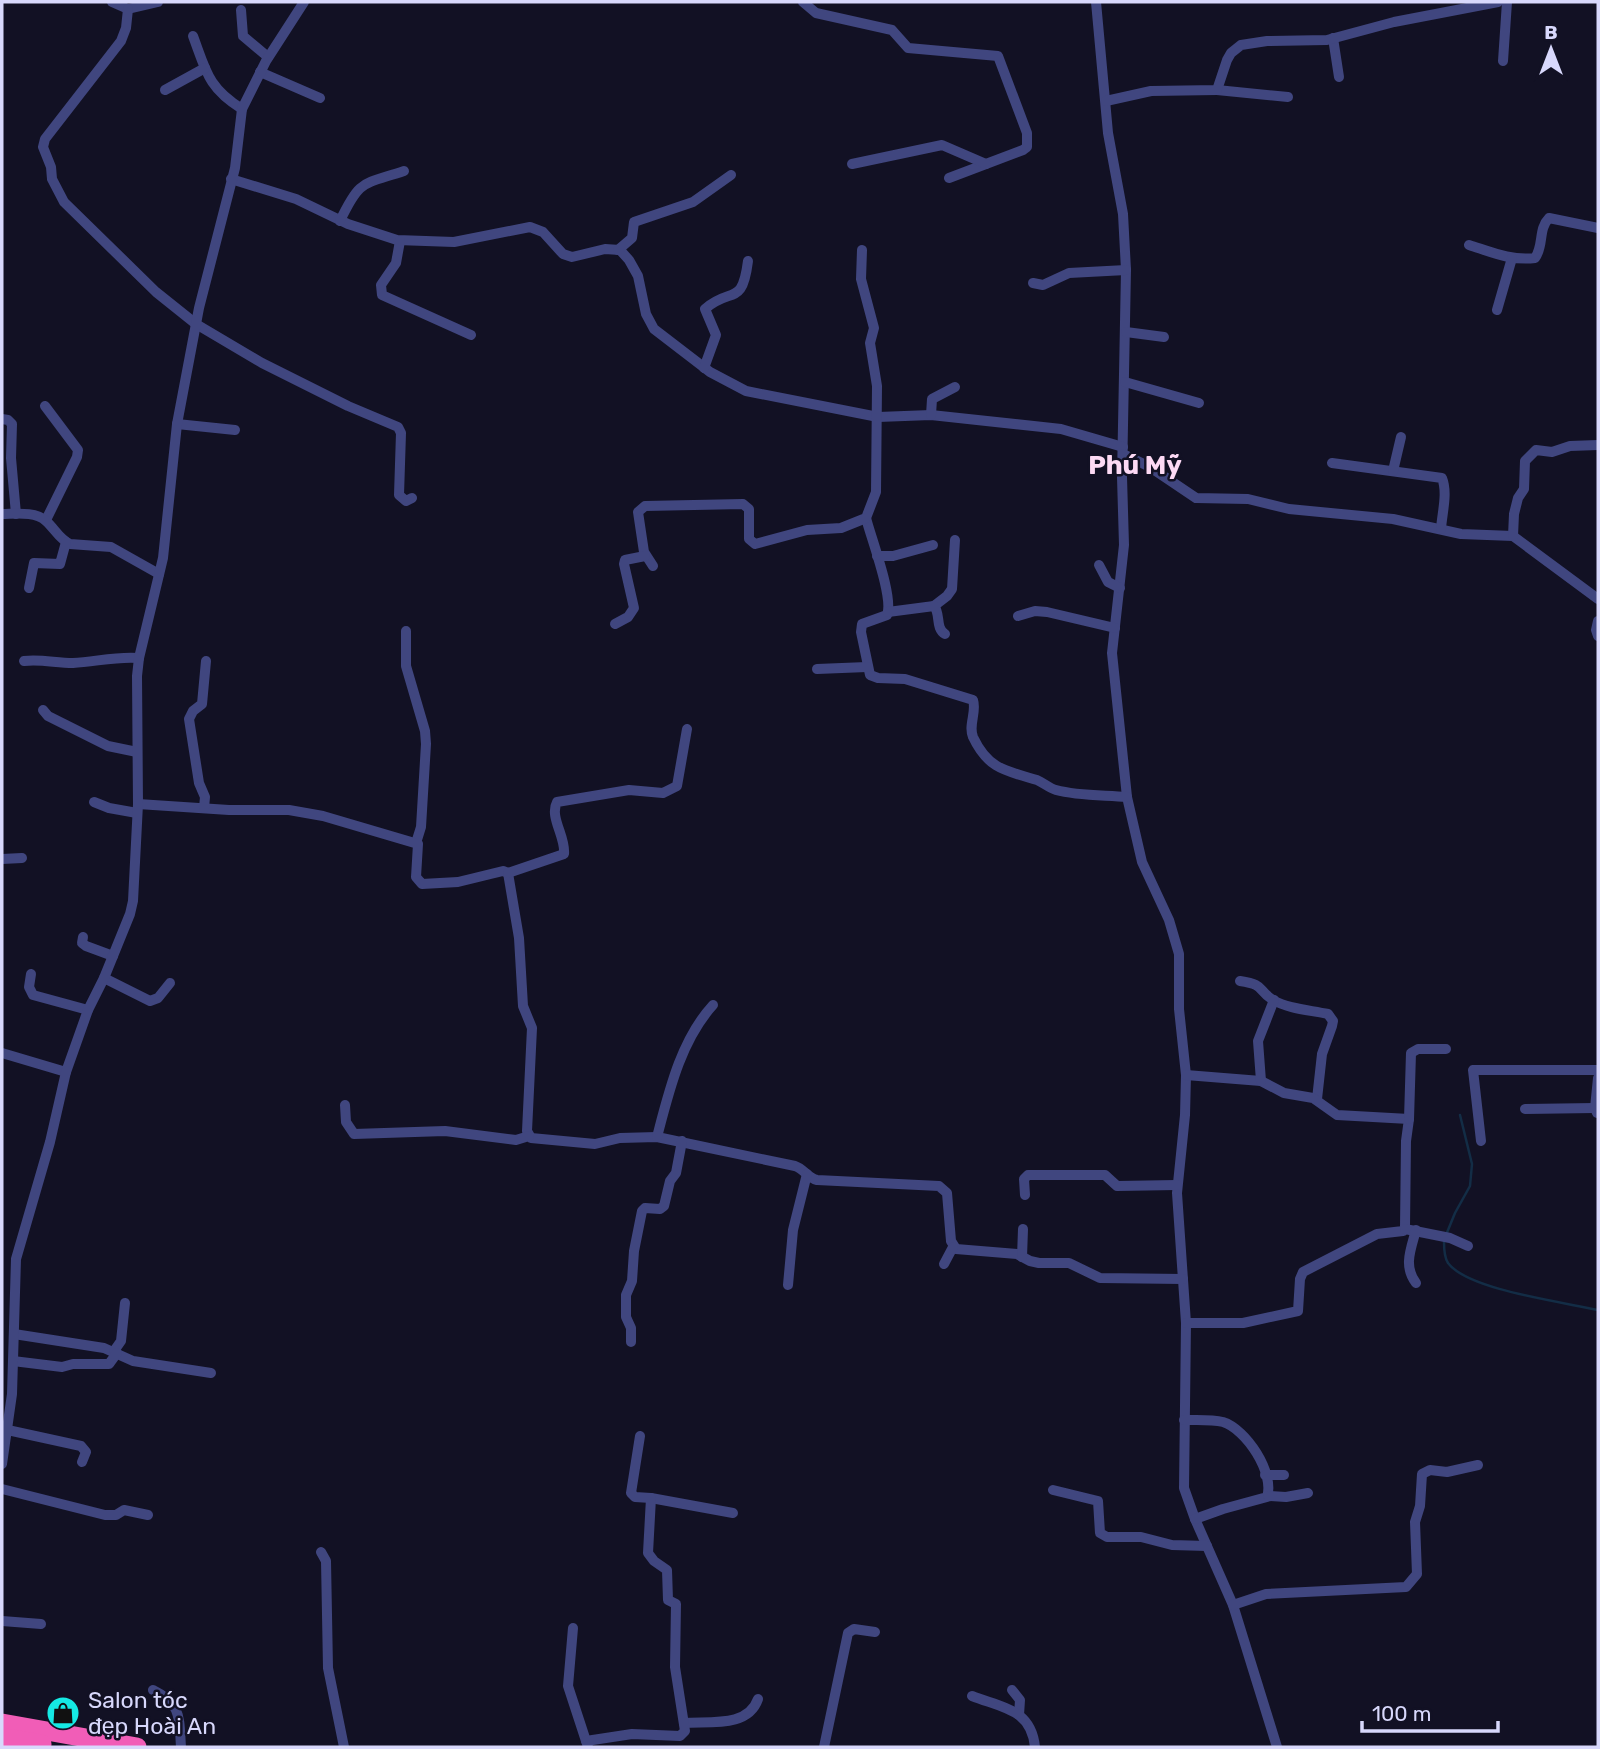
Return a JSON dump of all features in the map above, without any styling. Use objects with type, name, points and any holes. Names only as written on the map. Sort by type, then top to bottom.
[{"type":"highway","points":[[2,1723],[137,1747]]},
{"type":"highway","points":[[2,1737],[62,1747]]},
{"type":"street","points":[[112,2],[128,9],[158,2]]},
{"type":"street","points":[[2,1464],[9,1364],[14,1334],[16,1259],[50,1142],[66,1072],[88,1010],[104,978],[133,901],[138,658],[163,558],[177,424],[196,324],[239,148],[242,109],[268,57],[304,2]]},
{"type":"street","points":[[803,2],[816,13],[892,30],[908,48],[998,55],[1027,133],[1028,144],[1023,150],[949,178]]},
{"type":"street","points":[[1096,2],[1108,133],[1123,214],[1126,270],[1124,545],[1113,663],[1127,797],[1142,862],[1169,920],[1178,947],[1179,1009],[1186,1075],[1185,1115],[1177,1185],[1186,1323],[1184,1484],[1195,1520],[1233,1605],[1277,1747]]},
{"type":"street","points":[[1217,90],[1231,52],[1241,45],[1332,38],[1394,22],[1498,2]]},
{"type":"street","points":[[1503,61],[1507,2]]},
{"type":"street","points":[[128,9],[126,28],[121,41],[45,139],[44,153],[51,167],[54,185],[64,202],[156,292],[196,324],[262,363],[348,406],[398,427],[401,433],[399,495],[406,501],[412,498]]},
{"type":"street","points":[[241,10],[243,36],[268,57]]},
{"type":"street","points":[[193,36],[205,68],[219,93],[242,109]]},
{"type":"street","points":[[1332,38],[1339,77]]},
{"type":"street","points":[[165,90],[205,68]]},
{"type":"street","points":[[260,72],[320,98]]},
{"type":"street","points":[[1106,101],[1151,91],[1217,90],[1288,97]]},
{"type":"street","points":[[852,164],[942,145],[986,164]]},
{"type":"street","points":[[340,221],[362,184],[404,171]]},
{"type":"street","points":[[618,250],[632,238],[634,222],[693,202],[731,175]]},
{"type":"street","points":[[231,179],[296,199],[340,221],[400,241],[464,241],[530,227],[543,232],[563,254],[572,257],[606,249],[618,250],[629,260],[638,276],[646,314],[654,329],[704,368],[746,391],[878,417],[931,415],[1061,429],[1123,451],[1196,498],[1248,499],[1289,509],[1393,519],[1464,535],[1513,536],[1598,599]]},
{"type":"street","points":[[1469,245],[1512,258],[1530,258],[1537,255],[1543,226],[1549,218],[1598,228]]},
{"type":"street","points":[[400,241],[396,263],[382,285],[383,295],[471,335]]},
{"type":"street","points":[[862,250],[861,279],[874,328],[870,342],[876,372],[878,417],[876,496],[866,518],[889,604],[887,615],[862,624],[867,667],[873,677],[905,679],[973,700],[973,737],[988,760],[1000,769],[1043,782],[1056,790],[1127,797]]},
{"type":"street","points":[[1497,310],[1512,258]]},
{"type":"street","points":[[704,368],[716,335],[705,309],[740,291],[745,283],[748,261]]},
{"type":"street","points":[[1034,283],[1043,285],[1069,273],[1126,270]]},
{"type":"street","points":[[1126,332],[1164,338]]},
{"type":"street","points":[[1125,382],[1199,403]]},
{"type":"street","points":[[931,415],[932,399],[955,387]]},
{"type":"street","points":[[45,406],[78,450],[46,520]]},
{"type":"street","points":[[2,419],[12,424],[11,458],[16,514]]},
{"type":"street","points":[[177,424],[235,430]]},
{"type":"street","points":[[1393,471],[1401,437]]},
{"type":"street","points":[[1513,536],[1514,514],[1518,498],[1524,489],[1524,464],[1528,456],[1536,450],[1552,452],[1570,446],[1598,445]]},
{"type":"street","points":[[1332,463],[1441,478],[1444,483],[1444,497],[1441,529]]},
{"type":"street","points":[[653,566],[645,556],[639,512],[645,506],[743,504],[749,509],[749,539],[755,544],[803,531],[841,528],[866,518]]},
{"type":"street","points":[[2,514],[35,515],[46,520],[66,542],[111,547],[159,574]]},
{"type":"street","points":[[888,612],[934,606],[947,596],[952,589],[955,540]]},
{"type":"street","points":[[29,588],[34,563],[60,564],[66,542]]},
{"type":"street","points":[[877,556],[893,556],[933,545]]},
{"type":"street","points":[[615,624],[628,617],[634,608],[625,560],[645,556]]},
{"type":"street","points":[[1099,565],[1108,582],[1120,588]]},
{"type":"street","points":[[934,606],[939,628],[945,634]]},
{"type":"street","points":[[1018,616],[1035,611],[1047,612],[1115,628]]},
{"type":"street","points":[[1598,621],[1598,636]]},
{"type":"street","points":[[406,631],[406,667],[425,731],[426,744],[421,827],[416,843],[419,850],[416,877],[422,884],[458,881],[503,871],[508,873],[564,854],[554,808],[557,802],[629,790],[663,793],[677,786],[687,729]]},
{"type":"street","points":[[24,661],[75,663],[120,656],[138,658]]},
{"type":"street","points":[[204,808],[205,797],[199,783],[189,719],[193,711],[202,704],[206,661]]},
{"type":"street","points":[[817,669],[867,667]]},
{"type":"street","points":[[43,710],[48,716],[108,746],[137,752]]},
{"type":"street","points":[[93,802],[109,808],[284,809],[416,843]]},
{"type":"street","points":[[2,859],[22,858]]},
{"type":"street","points":[[508,873],[519,938],[523,1006],[532,1028],[527,1131],[529,1136]]},
{"type":"street","points":[[83,937],[82,943],[86,946],[113,956]]},
{"type":"street","points":[[30,974],[29,988],[33,995],[88,1010]]},
{"type":"street","points":[[104,978],[150,1001],[158,998],[170,983]]},
{"type":"street","points":[[1240,981],[1259,985],[1274,1000],[1295,1008],[1328,1014],[1331,1018],[1332,1026],[1322,1054],[1317,1099]]},
{"type":"street","points":[[1261,1081],[1258,1041],[1274,1000]]},
{"type":"street","points":[[657,1137],[667,1098],[688,1042],[703,1016],[713,1005]]},
{"type":"street","points":[[1416,1283],[1407,1263],[1410,1229],[1406,1140],[1411,1053],[1418,1049],[1446,1049]]},
{"type":"street","points":[[2,1053],[66,1072]]},
{"type":"street","points":[[1481,1141],[1473,1070],[1598,1070]]},
{"type":"street","points":[[1186,1075],[1261,1081],[1284,1093],[1317,1099],[1337,1115],[1409,1119]]},
{"type":"street","points":[[1525,1110],[1597,1111],[1598,1078]]},
{"type":"street","points":[[345,1105],[346,1122],[354,1134],[459,1131],[519,1140],[529,1136],[542,1140],[595,1144],[620,1138],[657,1137],[795,1166],[813,1179],[824,1181],[939,1186],[947,1193],[953,1247],[944,1264]]},
{"type":"street","points":[[631,1342],[631,1328],[626,1317],[626,1295],[632,1281],[634,1251],[642,1211],[645,1208],[660,1209],[664,1206],[670,1181],[676,1173],[682,1142]]},
{"type":"street","points":[[788,1285],[793,1230],[807,1174]]},
{"type":"street","points":[[1025,1195],[1024,1179],[1028,1175],[1105,1175],[1117,1186],[1177,1185]]},
{"type":"street","points":[[1186,1323],[1243,1323],[1298,1311],[1303,1272],[1377,1234],[1410,1229],[1450,1238],[1468,1246]]},
{"type":"street","points":[[1022,1257],[1023,1230]]},
{"type":"street","points":[[953,1247],[961,1250],[1017,1254],[1039,1263],[1073,1264],[1100,1278],[1183,1279]]},
{"type":"street","points":[[9,1364],[62,1367],[74,1364],[109,1364],[121,1341],[125,1303]]},
{"type":"street","points":[[14,1334],[116,1352],[133,1361],[211,1373]]},
{"type":"street","points":[[1184,1420],[1220,1422],[1242,1433],[1259,1458],[1268,1496]]},
{"type":"street","points":[[5,1430],[81,1446],[86,1452],[82,1462]]},
{"type":"street","points":[[640,1436],[631,1493],[635,1497],[733,1513]]},
{"type":"street","points":[[1233,1605],[1266,1594],[1406,1587],[1416,1574],[1415,1522],[1420,1506],[1422,1474],[1478,1465]]},
{"type":"street","points":[[1265,1475],[1284,1475]]},
{"type":"street","points":[[2,1489],[105,1515],[116,1515],[124,1510],[148,1515]]},
{"type":"street","points":[[1053,1490],[1098,1501],[1100,1534],[1103,1536],[1141,1537],[1172,1545],[1207,1546]]},
{"type":"street","points":[[1195,1520],[1223,1508],[1268,1496],[1286,1497],[1308,1493]]},
{"type":"street","points":[[573,1628],[568,1686],[587,1744],[624,1735],[680,1736],[685,1731],[675,1667],[676,1604],[668,1600],[667,1570],[648,1553],[651,1498]]},
{"type":"street","points":[[321,1552],[326,1561],[328,1668],[344,1747]]},
{"type":"street","points":[[2,1621],[41,1625]]},
{"type":"street","points":[[824,1747],[848,1633],[853,1629],[875,1632]]},
{"type":"street","points":[[153,1690],[167,1697],[179,1712],[181,1747]]},
{"type":"street","points":[[1012,1690],[1020,1700],[1019,1715]]},
{"type":"street","points":[[972,1696],[1019,1715],[1032,1728],[1035,1747]]},
{"type":"street","points":[[684,1723],[743,1718],[755,1707],[758,1699]]},
{"type":"waterway","points":[[1446,1235],[1470,1186],[1472,1164],[1460,1115]]},
{"type":"waterway","points":[[1444,1242],[1448,1263],[1475,1281],[1517,1294],[1598,1310]]},
{"type":"place","name":"Salon tóc đẹp Hoài An","points":[[63,1713]]},
{"type":"district","name":"Phú Mỹ","points":[[1135,465]]}]
